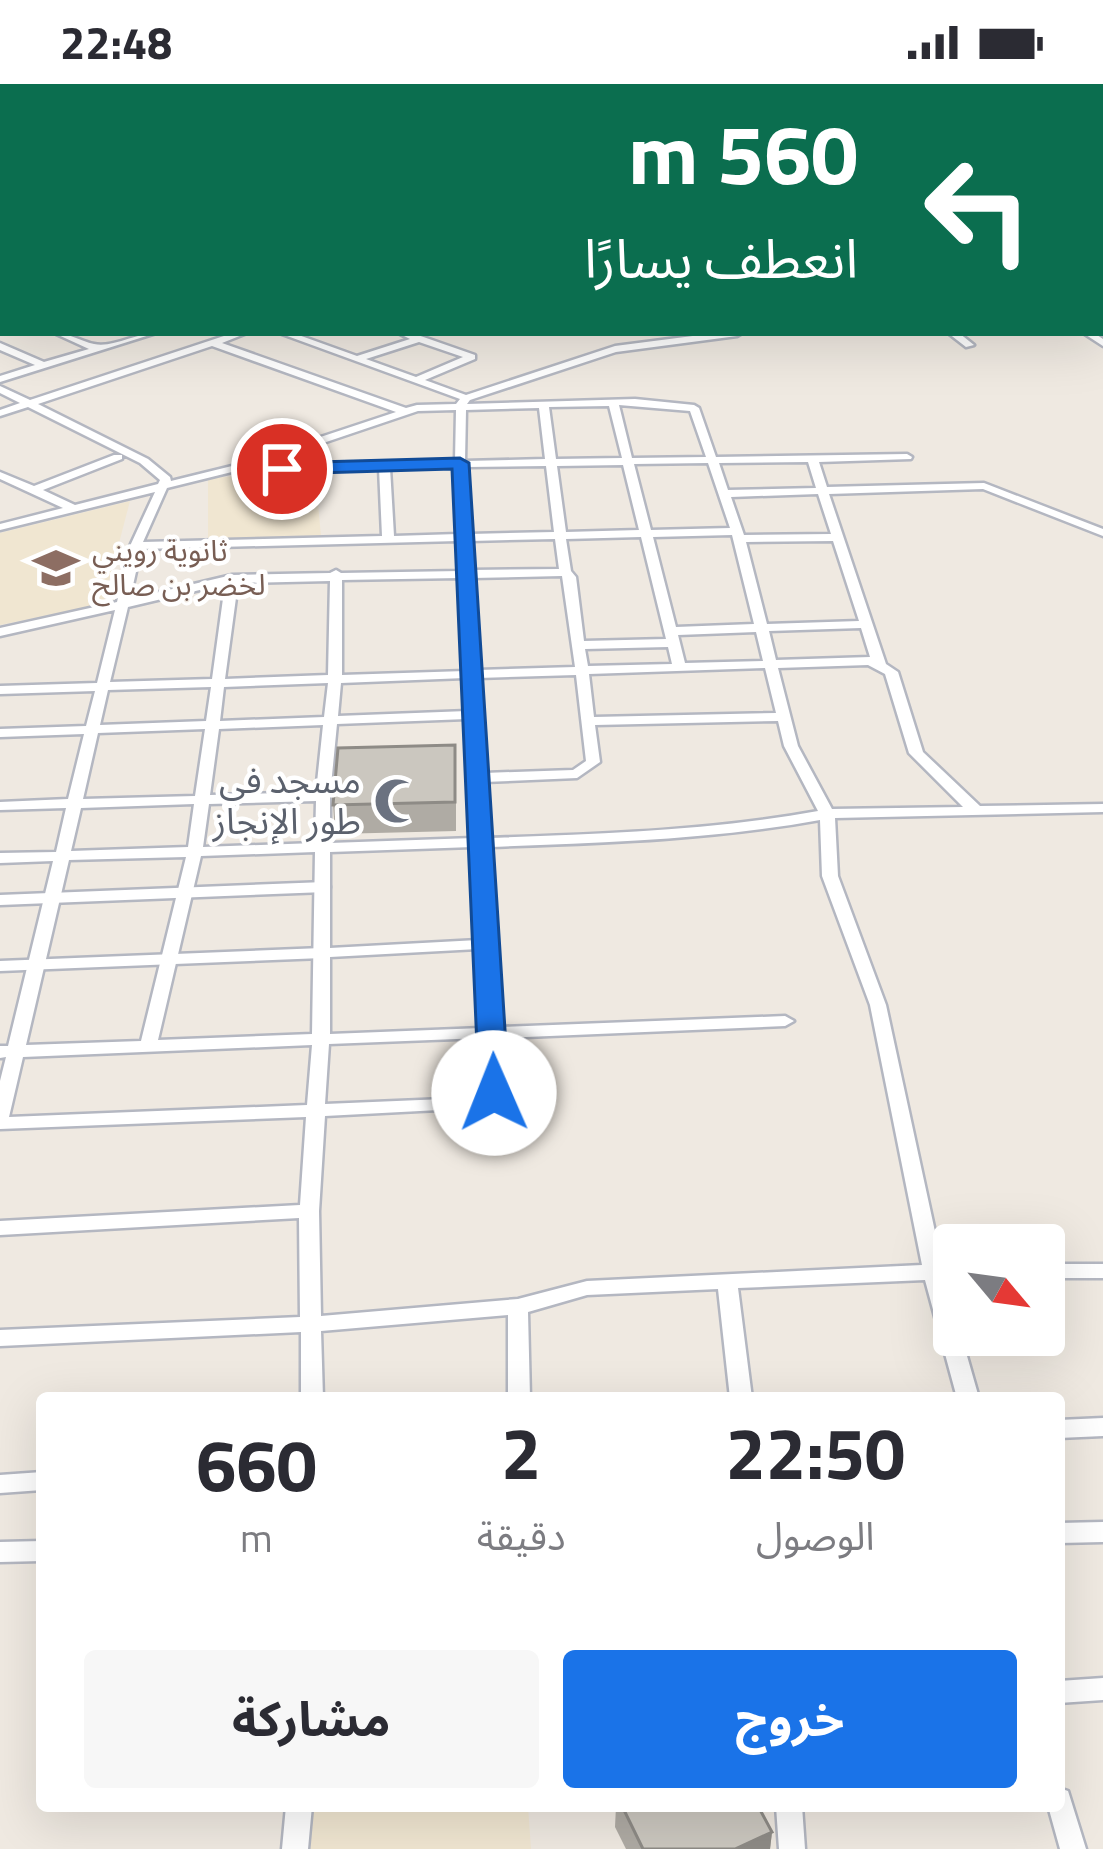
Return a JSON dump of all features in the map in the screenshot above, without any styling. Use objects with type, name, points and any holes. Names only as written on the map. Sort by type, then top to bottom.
[{"type":"street","points":[[66,336],[99,349]]},
{"type":"street","points":[[0,379],[141,336]]},
{"type":"street","points":[[200,336],[405,411]]},
{"type":"street","points":[[0,413],[233,336]]},
{"type":"street","points":[[292,336],[464,401],[691,406],[738,535],[799,768],[827,814],[830,876],[878,1005],[933,1227]]},
{"type":"street","points":[[411,336],[472,359],[416,381]]},
{"type":"street","points":[[0,527],[241,466],[405,411],[464,401],[615,349],[713,336]]},
{"type":"street","points":[[957,336],[969,345]]},
{"type":"street","points":[[356,359],[419,339]]},
{"type":"street","points":[[125,341],[168,357]]},
{"type":"street","points":[[1,347],[44,366]]},
{"type":"street","points":[[0,393],[144,460],[164,474],[136,546],[37,965],[8,1052],[0,1121],[316,1113],[471,1104],[494,1093],[471,676],[470,573],[460,463],[464,401]]},
{"type":"street","points":[[613,402],[680,670]]},
{"type":"street","points":[[456,764],[478,771],[585,772],[593,762],[543,403]]},
{"type":"street","points":[[26,404],[149,475],[159,487]]},
{"type":"street","points":[[36,489],[118,457]]},
{"type":"street","points":[[241,466],[907,457]]},
{"type":"street","points":[[812,458],[879,664]]},
{"type":"street","points":[[384,465],[388,540]]},
{"type":"street","points":[[0,475],[73,508]]},
{"type":"street","points":[[723,494],[977,486],[1003,490],[1103,533]]},
{"type":"street","points":[[977,486],[987,495],[1103,544]]},
{"type":"street","points":[[136,546],[647,533],[838,537]]},
{"type":"street","points":[[0,632],[232,579],[565,572]]},
{"type":"street","points":[[311,1392],[309,1211],[321,1038],[326,887],[323,796],[335,678],[336,574]]},
{"type":"street","points":[[148,1046],[195,850],[232,579]]},
{"type":"street","points":[[580,645],[867,625]]},
{"type":"street","points":[[0,690],[680,670],[848,660],[879,664],[891,672],[916,752],[975,810]]},
{"type":"street","points":[[0,733],[474,715]]},
{"type":"street","points":[[589,721],[784,717]]},
{"type":"street","points":[[326,768],[347,767]]},
{"type":"street","points":[[0,806],[323,796]]},
{"type":"street","points":[[0,858],[698,834],[827,814],[1103,808]]},
{"type":"street","points":[[0,900],[326,887]]},
{"type":"street","points":[[0,966],[489,944]]},
{"type":"street","points":[[8,1052],[784,1021]]},
{"type":"street","points":[[0,1228],[309,1211]]},
{"type":"street","points":[[1065,1271],[1103,1271]]},
{"type":"street","points":[[0,1338],[312,1324],[518,1307],[586,1288],[933,1272]]},
{"type":"street","points":[[727,1281],[740,1392]]},
{"type":"street","points":[[518,1307],[519,1392]]},
{"type":"street","points":[[960,1356],[967,1392]]},
{"type":"street","points":[[1065,1430],[1103,1427]]},
{"type":"street","points":[[0,1484],[36,1481]]},
{"type":"street","points":[[1065,1533],[1103,1532]]},
{"type":"street","points":[[0,1552],[36,1551]]},
{"type":"street","points":[[1065,1692],[1103,1689]]},
{"type":"street","points":[[295,1849],[298,1812]]},
{"type":"street","points":[[789,1812],[792,1849]]},
{"type":"street","points":[[1062,1812],[1072,1849]]},
{"type":"shaded area","points":[[315,472],[321,536],[208,539],[208,478]]},
{"type":"shaded area","name":"ثانوية رويني لخضر بن صالح","points":[[130,501],[103,604],[0,625],[0,533]]},
{"type":"shaded area","points":[[313,1812],[528,1812],[531,1849],[310,1849]]},
{"type":"building","points":[[455,745],[455,802],[333,805],[338,748]]},
{"type":"building","points":[[625,1812],[761,1812],[772,1832],[735,1849],[643,1849]]},
{"type":"place","name":"ثانوية رويني لخضر بن صالح","points":[[56,568]]},
{"type":"place","name":"مسجد في طور الإنجاز","points":[[397,801]]},
{"type":"route","points":[[282,469],[460,463],[470,573],[471,676],[494,1093]]}]
